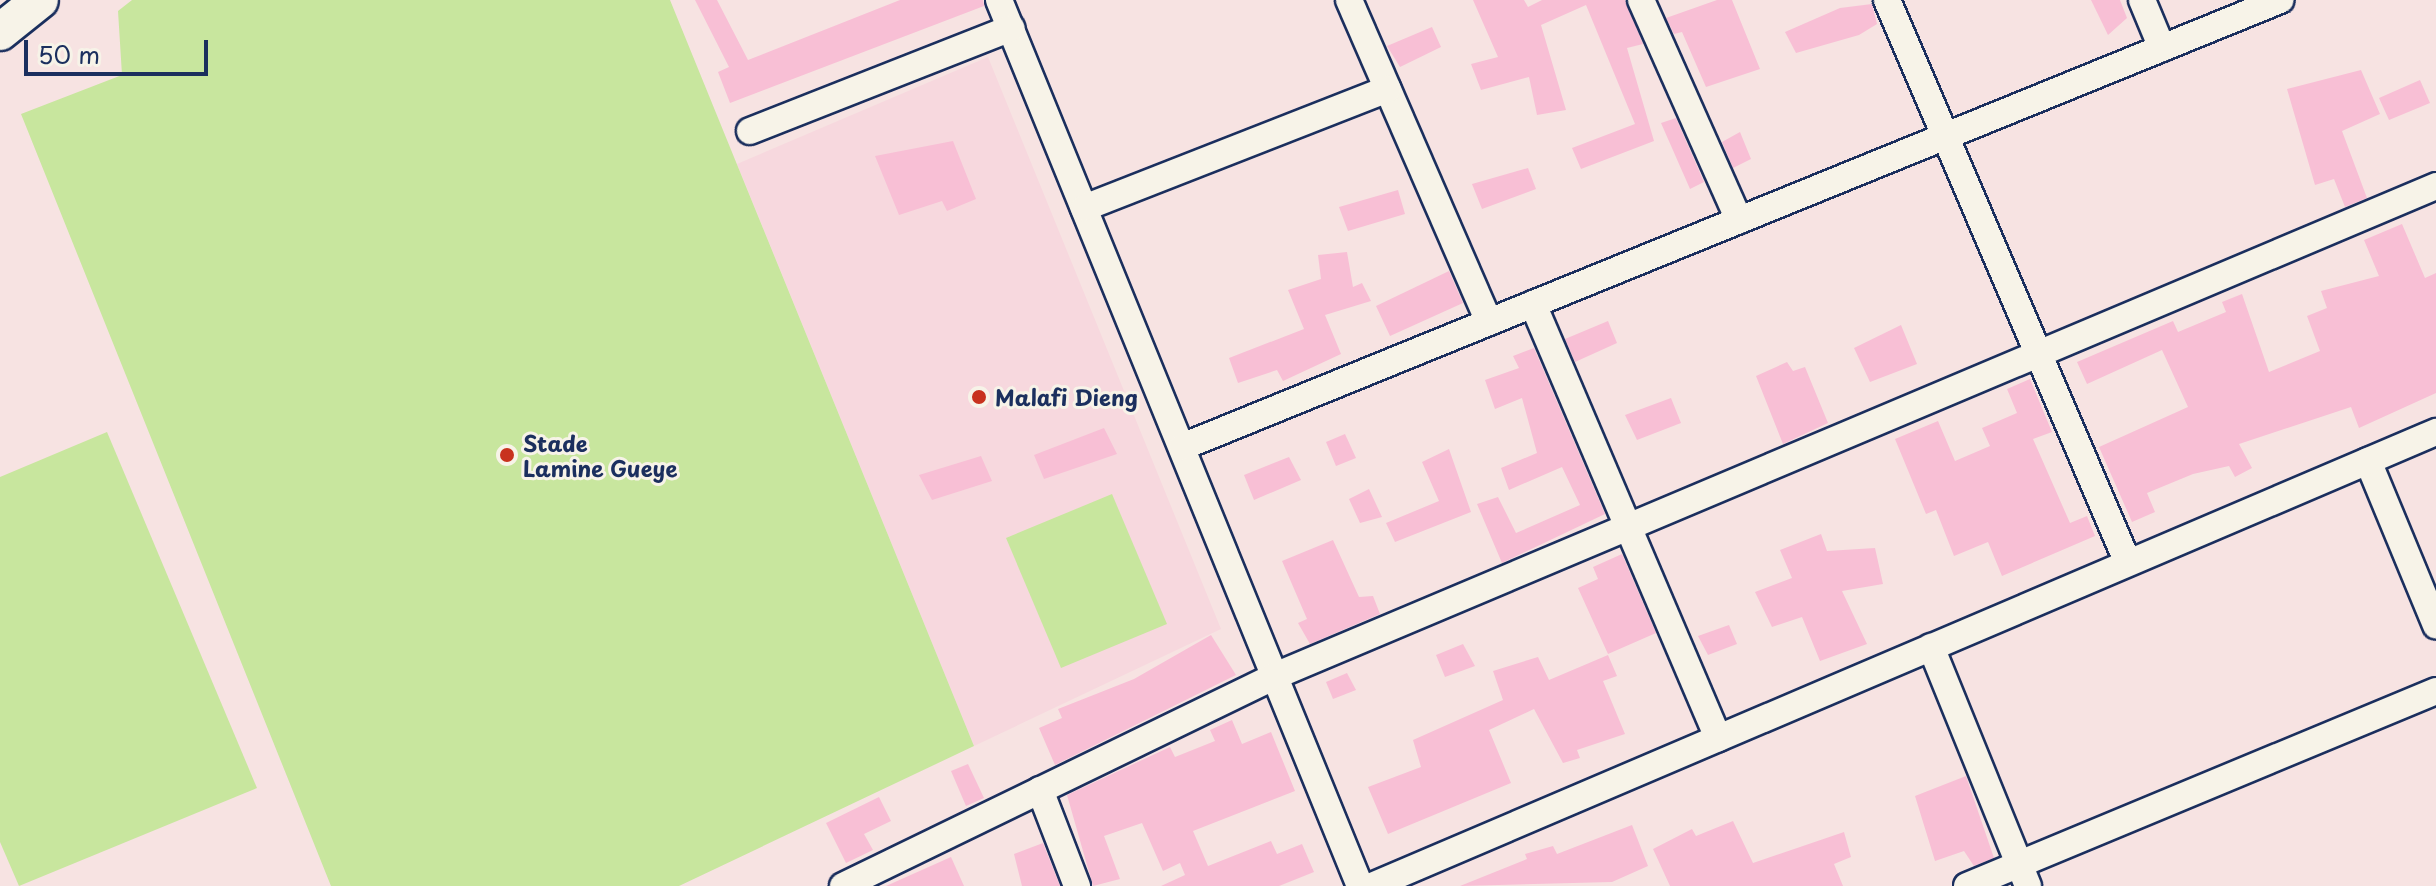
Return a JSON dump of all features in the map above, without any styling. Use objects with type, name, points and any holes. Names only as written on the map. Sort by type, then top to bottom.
[{"type":"street","points":[[0,32],[40,0]]},
{"type":"street","points":[[999,0],[1360,886]]},
{"type":"street","points":[[1349,0],[1489,322]]},
{"type":"street","points":[[1641,0],[1739,220]]},
{"type":"street","points":[[1887,0],[2128,563]]},
{"type":"street","points":[[2142,0],[2162,48]]},
{"type":"street","points":[[1182,447],[2280,0]]},
{"type":"street","points":[[750,131],[1011,28]]},
{"type":"street","points":[[1084,208],[1387,89]]},
{"type":"street","points":[[843,886],[1275,676],[2436,186]]},
{"type":"street","points":[[1533,304],[1718,738]]},
{"type":"street","points":[[1372,886],[2436,432]]},
{"type":"street","points":[[2368,461],[2436,625]]},
{"type":"street","points":[[1931,647],[2024,874]]},
{"type":"street","points":[[1967,886],[2024,874],[2436,691]]},
{"type":"street","points":[[1040,790],[1077,886]]},
{"type":"shaded area","name":"Malafi Dieng","points":[[988,57],[1221,629],[974,746],[737,164]]},
{"type":"green space","name":"Stade Lamine Gueye","points":[[132,0],[670,0],[974,746],[679,886],[331,886],[21,114],[122,75],[118,11]]},
{"type":"green space","points":[[107,432],[257,788],[19,886],[0,842],[0,477]]},
{"type":"green space","points":[[1112,494],[1167,624],[1061,668],[1006,538]]},
{"type":"building","points":[[695,0],[717,0],[748,60],[900,0],[983,0],[984,6],[730,103],[718,72],[729,67]]},
{"type":"building","points":[[1473,0],[1524,0],[1528,7],[1542,0],[1625,0],[1643,44],[1627,48],[1654,141],[1581,169],[1572,148],[1635,124],[1586,5],[1541,25],[1566,110],[1537,115],[1529,77],[1481,90],[1471,64],[1498,57]]},
{"type":"building","points":[[1717,0],[1732,0],[1760,69],[1706,87],[1682,32],[1674,34],[1666,18]]},
{"type":"building","points":[[2091,0],[2120,0],[2127,18],[2108,35]]},
{"type":"building","points":[[1872,4],[1877,24],[1859,35],[1796,53],[1785,32],[1840,8]]},
{"type":"building","points":[[1432,27],[1441,47],[1400,67],[1387,46]]},
{"type":"building","points":[[2361,70],[2380,114],[2342,131],[2367,198],[2345,207],[2334,179],[2315,185],[2287,89]]},
{"type":"building","points":[[2420,80],[2430,103],[2389,120],[2379,98]]},
{"type":"building","points":[[1676,118],[1704,182],[1690,189],[1661,123]]},
{"type":"building","points":[[1740,132],[1751,159],[1733,168],[1722,142]]},
{"type":"building","points":[[953,141],[976,199],[947,211],[942,201],[899,215],[875,156]]},
{"type":"building","points":[[1528,168],[1536,189],[1482,209],[1472,184]]},
{"type":"building","points":[[1398,190],[1405,214],[1348,231],[1339,207]]},
{"type":"building","points":[[2402,224],[2425,278],[2436,273],[2436,393],[2359,428],[2351,407],[2239,444],[2252,468],[2235,477],[2229,466],[2193,474],[2147,493],[2155,512],[2132,522],[2099,447],[2188,407],[2162,350],[2087,384],[2077,362],[2173,321],[2178,332],[2226,312],[2222,302],[2242,294],[2269,372],[2320,351],[2307,316],[2327,308],[2321,291],[2379,276],[2364,240]]},
{"type":"building","points":[[1347,252],[1353,287],[1362,283],[1371,301],[1325,315],[1341,354],[1283,381],[1277,370],[1238,383],[1229,358],[1304,329],[1288,290],[1321,279],[1318,255]]},
{"type":"building","points":[[1449,271],[1463,303],[1390,336],[1376,306]]},
{"type":"building","points":[[1608,321],[1617,343],[1575,362],[1565,339]]},
{"type":"building","points":[[1901,325],[1917,364],[1870,382],[1854,348]]},
{"type":"building","points":[[1534,348],[1605,514],[1502,563],[1477,504],[1498,497],[1516,533],[1580,505],[1562,467],[1509,490],[1501,468],[1537,453],[1522,398],[1495,409],[1485,380],[1519,368],[1513,356]]},
{"type":"building","points":[[1787,362],[1793,371],[1805,367],[1828,423],[1783,444],[1756,376]]},
{"type":"building","points":[[2030,379],[2052,432],[2033,439],[2070,523],[2087,516],[2095,536],[2002,576],[1988,542],[1954,556],[1936,510],[1926,514],[1895,439],[1938,421],[1955,461],[1990,446],[1982,428],[2017,413],[2007,389]]},
{"type":"building","points":[[1671,398],[1681,423],[1637,440],[1625,415]]},
{"type":"building","points":[[1104,428],[1117,454],[1044,479],[1034,455]]},
{"type":"building","points":[[1345,434],[1356,458],[1336,466],[1326,442]]},
{"type":"building","points":[[1449,449],[1471,512],[1395,542],[1386,523],[1439,501],[1422,462]]},
{"type":"building","points":[[981,456],[992,481],[932,500],[919,475]]},
{"type":"building","points":[[1289,457],[1301,480],[1254,500],[1244,475]]},
{"type":"building","points":[[1369,489],[1382,517],[1360,523],[1349,499]]},
{"type":"building","points":[[1821,534],[1827,551],[1875,548],[1883,584],[1842,591],[1867,644],[1820,661],[1802,617],[1772,627],[1755,592],[1792,578],[1780,550]]},
{"type":"building","points":[[1333,540],[1359,597],[1373,596],[1380,614],[1310,644],[1298,623],[1307,619],[1282,561]]},
{"type":"building","points":[[1622,554],[1656,633],[1608,654],[1578,588],[1598,579],[1593,567]]},
{"type":"building","points":[[1729,625],[1737,644],[1708,655],[1698,636]]},
{"type":"building","points":[[1211,635],[1236,675],[1055,765],[1039,728],[1062,718],[1058,709],[1134,679]]},
{"type":"building","points":[[1463,644],[1475,666],[1445,677],[1436,655]]},
{"type":"building","points":[[1608,655],[1617,676],[1603,681],[1625,734],[1577,750],[1580,758],[1563,763],[1534,709],[1489,730],[1511,783],[1388,834],[1368,787],[1421,767],[1413,740],[1503,700],[1493,671],[1538,657],[1549,680]]},
{"type":"building","points":[[1347,673],[1356,690],[1333,699],[1326,682]]},
{"type":"building","points":[[1232,720],[1242,744],[1271,732],[1295,791],[1193,831],[1208,866],[1271,841],[1277,854],[1302,844],[1314,872],[1279,886],[1161,886],[1185,875],[1180,863],[1163,871],[1142,823],[1104,836],[1120,879],[1093,886],[1067,795],[1170,747],[1175,757],[1215,741],[1210,730]]},
{"type":"building","points":[[968,764],[984,798],[966,806],[951,771]]},
{"type":"building","points":[[1966,776],[1994,858],[1974,866],[1964,851],[1935,861],[1915,796]]},
{"type":"building","points":[[879,797],[891,821],[864,834],[873,850],[846,863],[826,823]]},
{"type":"building","points":[[1733,821],[1753,863],[1844,832],[1851,857],[1834,864],[1843,886],[1670,886],[1653,849],[1692,829],[1696,836]]},
{"type":"building","points":[[1632,825],[1648,866],[1612,882],[1460,886],[1527,859],[1525,854],[1553,846],[1557,854]]},
{"type":"building","points":[[1043,843],[1060,886],[1022,886],[1014,854]]},
{"type":"building","points":[[951,857],[964,886],[886,886]]},
{"type":"place","name":"Malafi Dieng","points":[[979,397]]},
{"type":"place","name":"Stade Lamine Gueye","points":[[507,455]]}]
